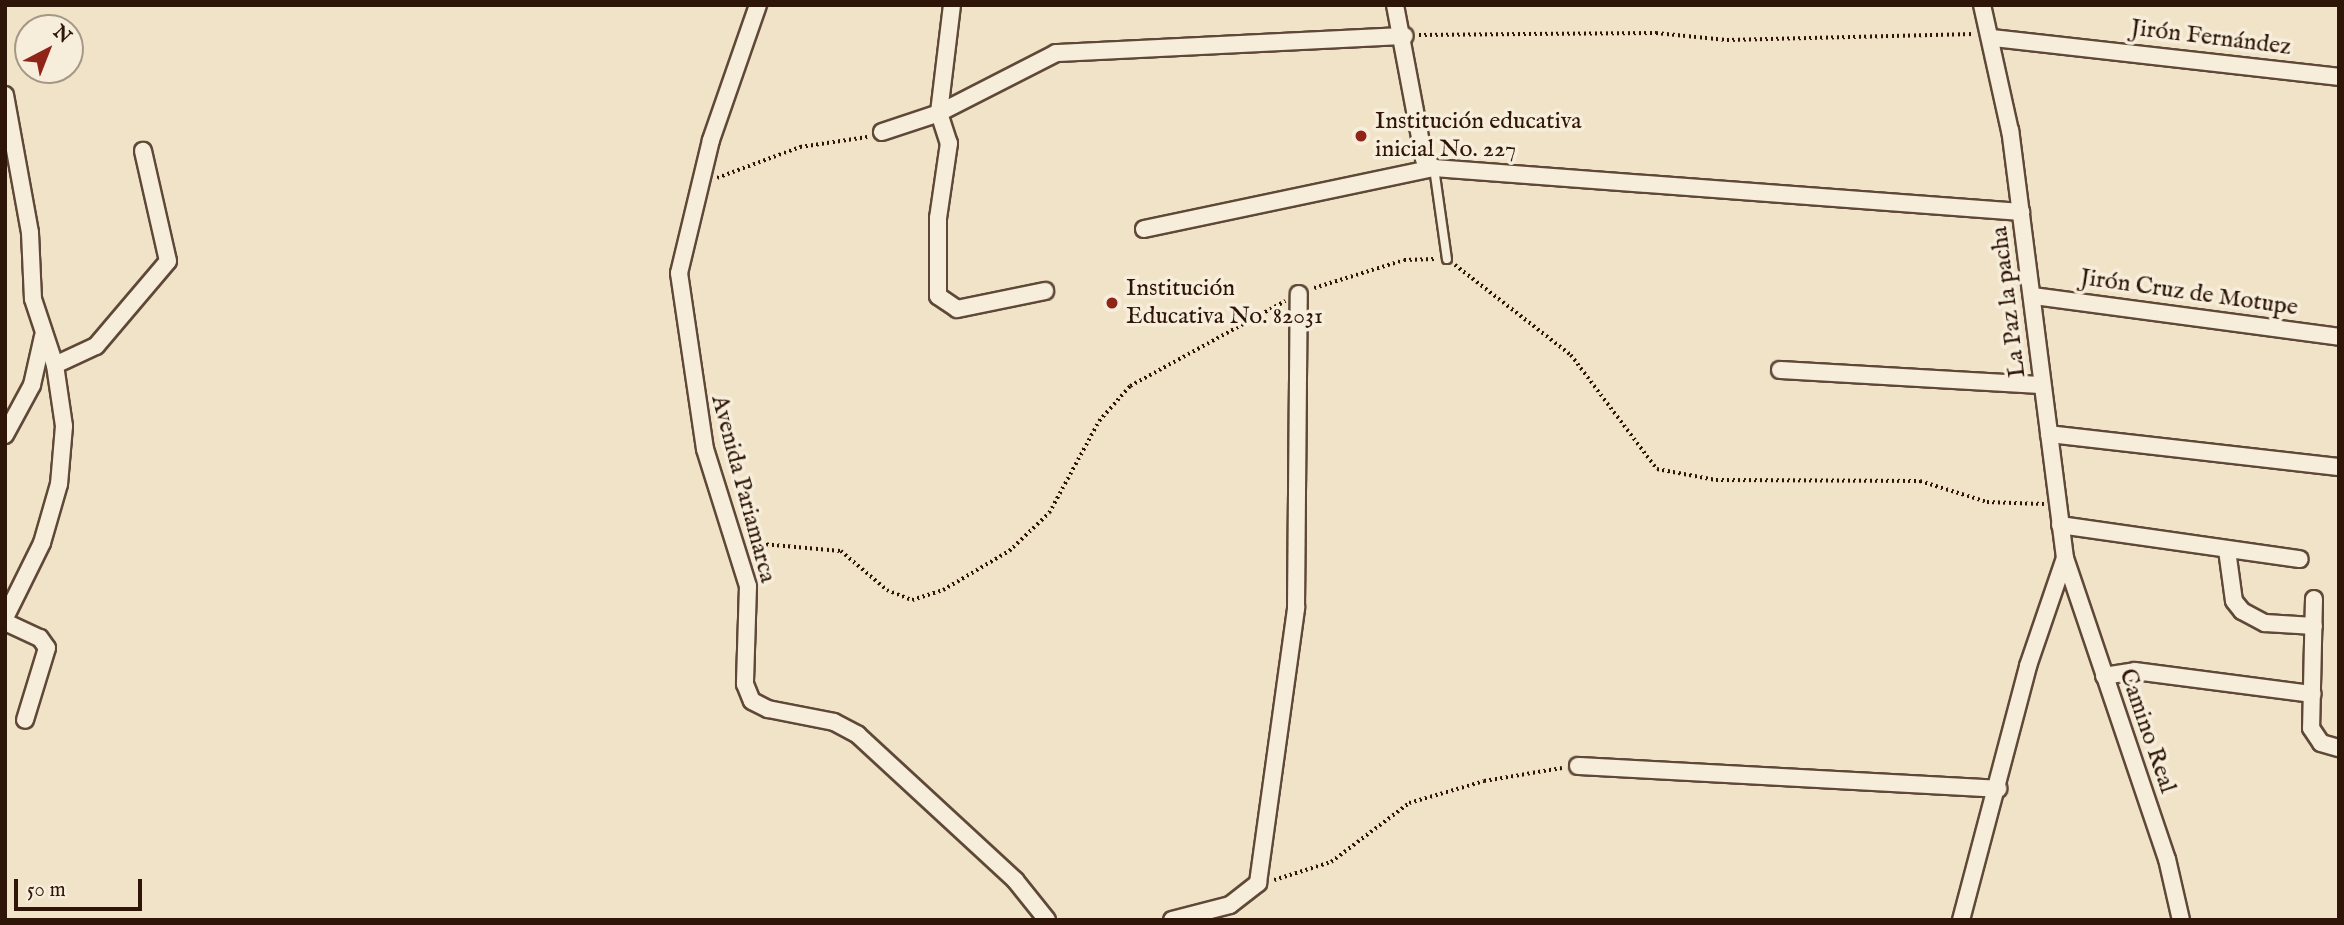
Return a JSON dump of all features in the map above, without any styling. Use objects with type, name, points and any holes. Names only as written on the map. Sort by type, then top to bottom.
[{"type":"street","name":"Avenida Pariamarca","points":[[758,5],[699,182],[679,273],[705,449],[748,586],[745,684],[752,701],[834,722],[858,735],[1015,880],[1047,920]]},
{"type":"street","points":[[952,5],[939,113],[949,143],[938,218],[943,305],[957,309],[1045,291]]},
{"type":"street","points":[[1395,5],[1405,36],[1421,145],[1434,168]]},
{"type":"street","name":"La Paz la pacha","points":[[1961,920],[2052,594],[2065,558],[2056,504],[2021,212],[1993,38],[1982,5]]},
{"type":"street","points":[[882,132],[939,113],[1056,53],[1405,36]]},
{"type":"street","name":"Jirón Fernández","points":[[1993,38],[2339,77]]},
{"type":"street","points":[[5,95],[43,336],[55,365],[64,426],[59,484],[42,542],[5,620],[40,638],[47,648],[25,720]]},
{"type":"street","points":[[55,365],[96,345],[168,261],[143,151]]},
{"type":"street","points":[[1144,229],[1434,168],[2021,212]]},
{"type":"street","points":[[1172,920],[1230,905],[1258,883],[1296,608],[1299,294]]},
{"type":"street","name":"Jirón Cruz de Motupe","points":[[2033,296],[2339,337]]},
{"type":"street","points":[[5,435],[10,421],[32,385],[43,336]]},
{"type":"street","points":[[1780,370],[2042,385]]},
{"type":"street","points":[[2049,434],[2339,467]]},
{"type":"street","points":[[2060,525],[2300,559]]},
{"type":"street","points":[[2227,550],[2234,601],[2242,611],[2265,624],[2314,626]]},
{"type":"street","name":"Camino Real","points":[[2065,558],[2167,859],[2181,920]]},
{"type":"street","points":[[2314,599],[2315,737],[2339,748]]},
{"type":"street","points":[[2104,676],[2135,671],[2313,694]]},
{"type":"street","points":[[1578,766],[1998,789]]},
{"type":"lane","points":[[1434,168],[1447,259]]},
{"type":"path","points":[[1405,36],[1993,38]]},
{"type":"path","points":[[699,182],[800,147],[836,146],[882,132]]},
{"type":"path","points":[[733,538],[768,548],[841,551],[887,590],[912,600],[943,590],[1009,551],[1049,513],[1099,421],[1130,386],[1299,294],[1404,260],[1447,259],[1571,355],[1657,469],[1716,480],[1920,481],[1987,502],[2056,504]]},
{"type":"path","points":[[1258,883],[1331,862],[1409,803],[1484,781],[1578,766]]},
{"type":"place","name":"Institución educativa inicial No. 227","points":[[1361,136]]},
{"type":"place","name":"Institución Educativa No. 82031","points":[[1112,303]]}]
